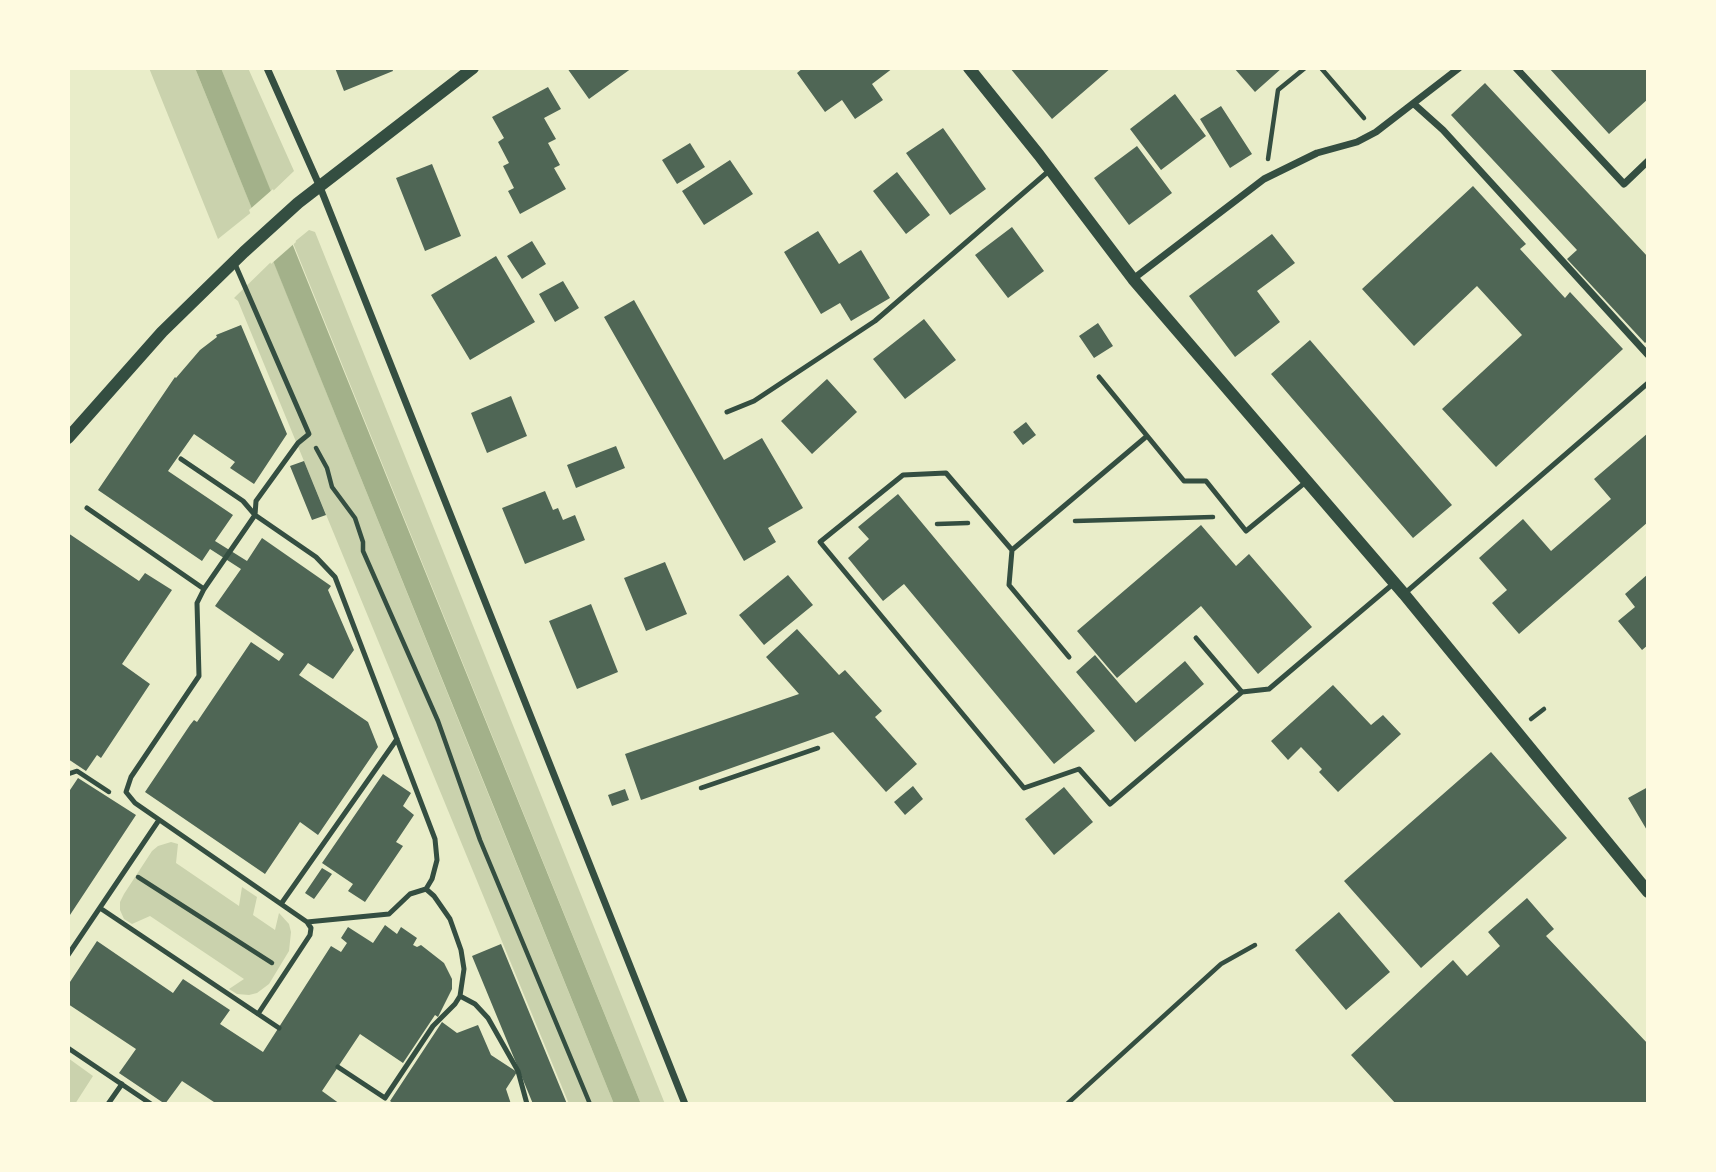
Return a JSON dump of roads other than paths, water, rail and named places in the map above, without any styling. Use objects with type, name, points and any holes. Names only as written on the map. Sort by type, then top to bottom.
[{"type":"street","points":[[267,68],[320,187],[685,1104]]},
{"type":"street","points":[[68,438],[162,332],[244,251],[299,203],[473,68]]},
{"type":"street","points":[[969,68],[1133,279],[1394,582],[1648,892]]},
{"type":"street","points":[[1133,279],[1264,178],[1317,153],[1357,142],[1376,132],[1460,68]]},
{"type":"street","points":[[1516,68],[1624,184],[1648,162]]},
{"type":"street","points":[[1414,104],[1443,130],[1648,355]]},
{"type":"lane","points":[[727,412],[754,401],[875,321],[1050,170]]},
{"type":"lane","points":[[234,261],[309,434],[298,443],[256,500],[255,515],[204,589],[197,603],[199,676],[131,777],[126,792],[135,803],[307,922],[311,928],[310,935],[258,1014]]},
{"type":"lane","points":[[1099,377],[1184,481],[1206,481],[1247,531],[1307,481]]},
{"type":"lane","points":[[1404,594],[1648,383]]},
{"type":"lane","points":[[1069,657],[1009,585],[1012,550],[1147,436]]},
{"type":"lane","points":[[181,458],[243,501],[255,515],[316,557],[335,577],[435,839],[437,860],[426,889],[410,894],[389,914],[307,922]]},
{"type":"lane","points":[[1012,550],[946,473],[903,475],[820,542],[1024,788],[1079,769],[1110,804],[1242,692],[1269,689],[1394,582]]},
{"type":"lane","points":[[86,508],[204,589]]},
{"type":"lane","points":[[1196,638],[1242,692]]},
{"type":"lane","points":[[281,904],[397,739]]},
{"type":"lane","points":[[68,955],[159,820]]},
{"type":"lane","points":[[338,1067],[385,1098],[433,1026],[460,996],[464,969],[455,931],[440,904],[426,889]]},
{"type":"lane","points":[[100,908],[279,1028]]},
{"type":"lane","points":[[460,996],[475,1004],[488,1018],[517,1071],[527,1104]]},
{"type":"lane","points":[[68,1048],[151,1104]]},
{"type":"lane","points":[[108,1104],[122,1084]]}]
